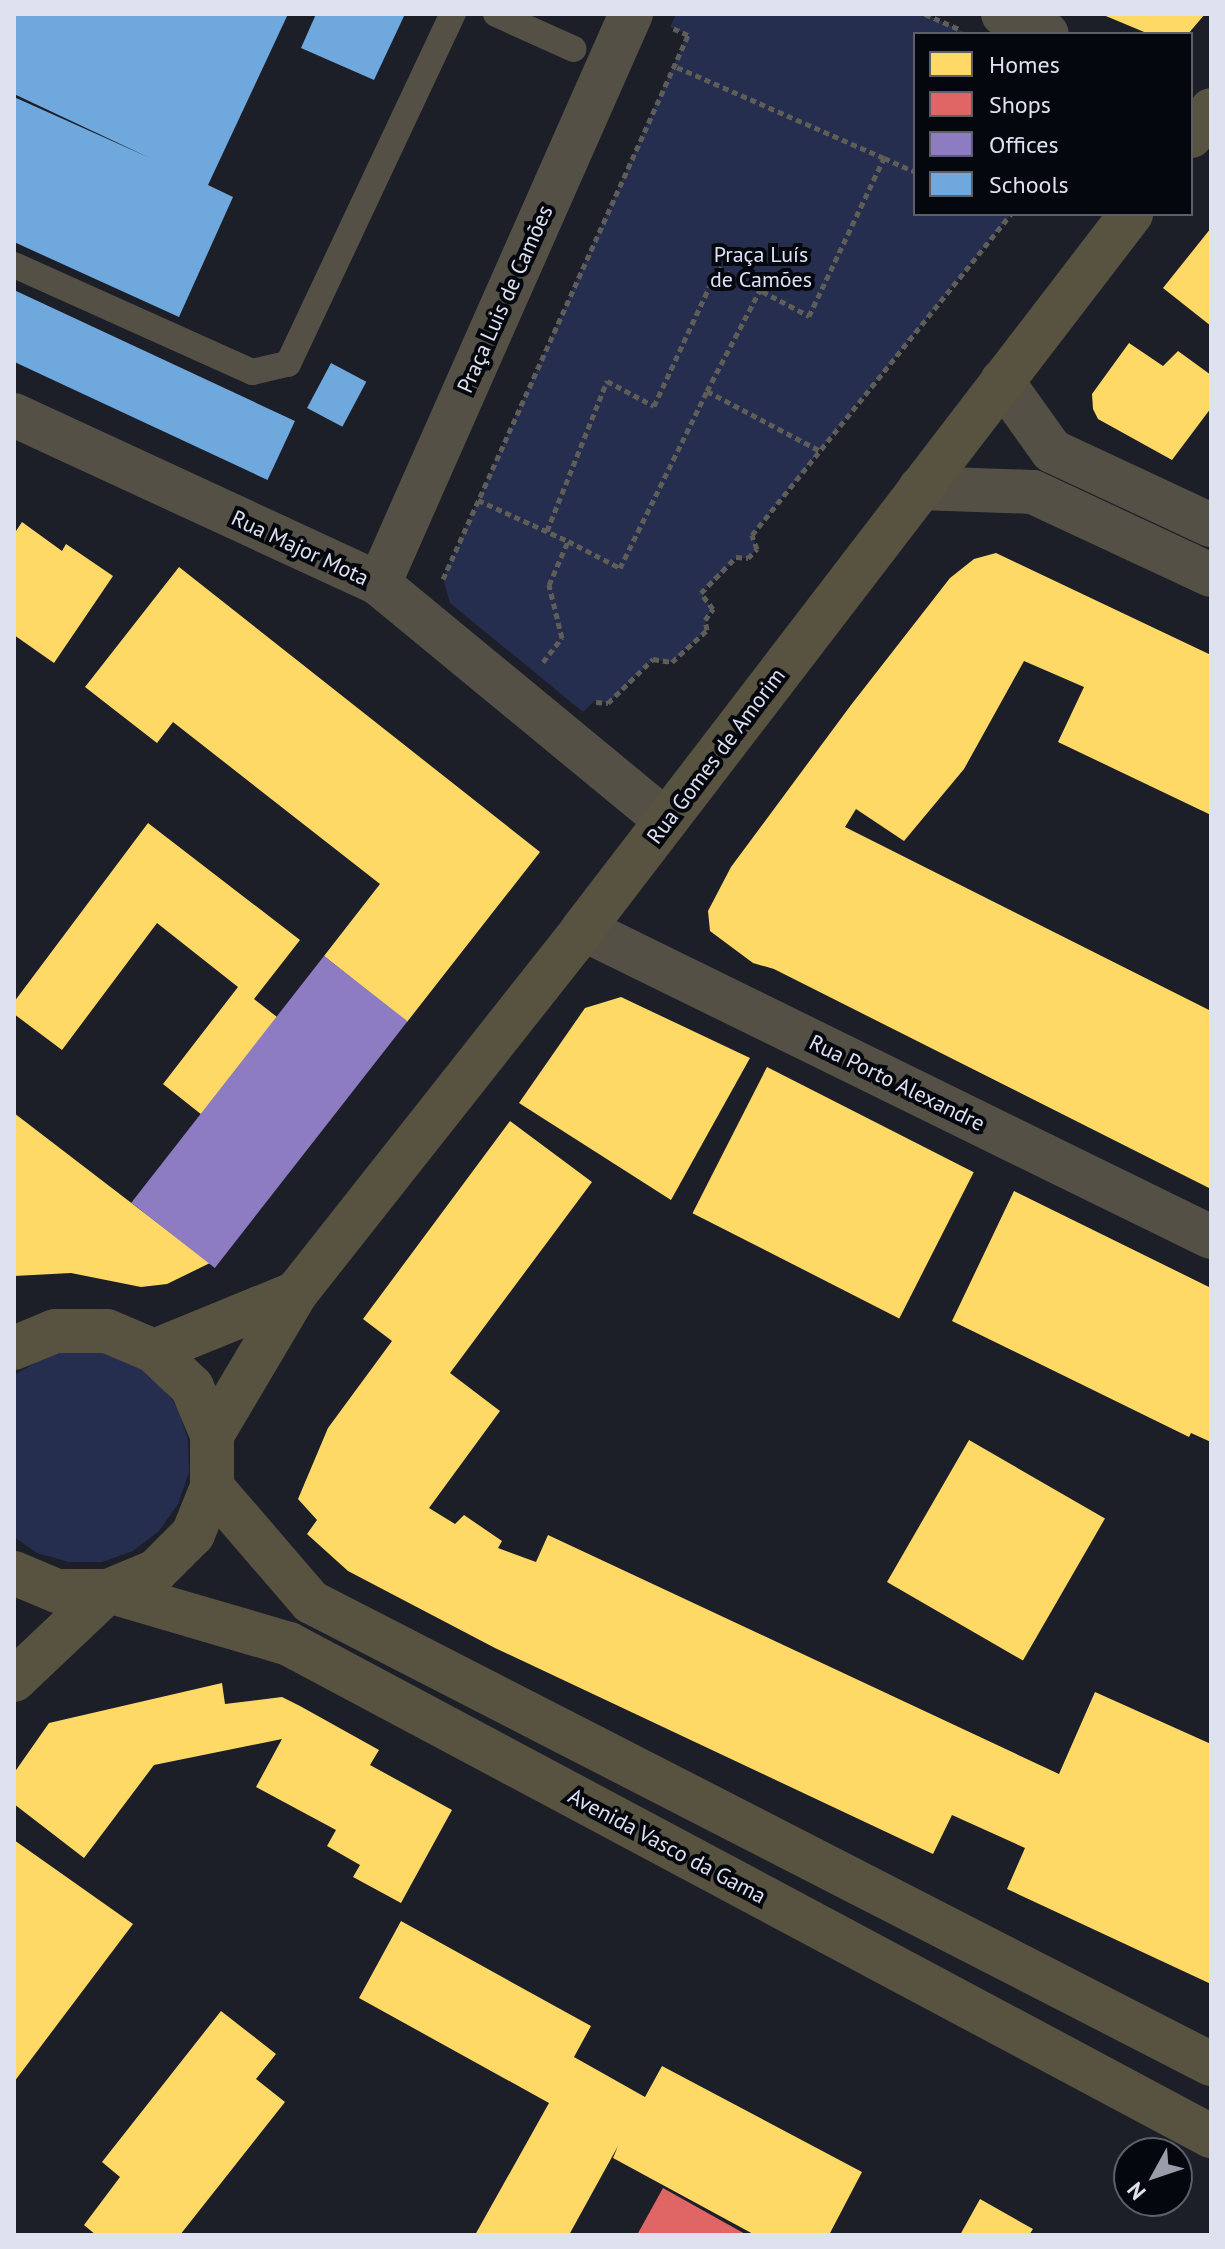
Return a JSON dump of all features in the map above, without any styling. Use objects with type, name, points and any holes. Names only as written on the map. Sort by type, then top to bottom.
[{"type":"main road","points":[[1193,133],[1211,110]]},
{"type":"main road","name":"Rua Gomes de Amorim","points":[[212,1435],[296,1293],[583,929],[1129,216]]},
{"type":"main road","name":"Rua Gomes de Amorim","points":[[154,1351],[296,1293]]},
{"type":"main road","points":[[14,1348],[55,1331],[107,1331],[154,1351],[192,1387],[212,1435],[212,1487],[193,1534],[156,1571],[108,1591],[14,1680]]},
{"type":"main road","points":[[212,1487],[311,1602],[1211,2064]]},
{"type":"main road","points":[[14,1573],[57,1591],[108,1591]]},
{"type":"main road","name":"Avenida Vasco da Gama","points":[[108,1591],[289,1644],[1211,2136]]},
{"type":"street","name":"Praça Luis de Camões","points":[[379,584],[631,14]]},
{"type":"street","points":[[1003,14],[1043,32]]},
{"type":"street","points":[[1193,101],[1211,110]]},
{"type":"street","points":[[1002,381],[1052,451],[1211,525]]},
{"type":"street","name":"Rua Major Mota","points":[[14,415],[379,584],[666,821]]},
{"type":"street","points":[[920,488],[1033,492],[1211,575]]},
{"type":"street","name":"Rua Porto Alexandre","points":[[583,929],[1211,1237]]},
{"type":"lane","points":[[14,265],[252,372],[288,364],[453,14]]},
{"type":"lane","points":[[496,14],[574,49]]},
{"type":"path","points":[[447,591],[443,578],[688,35],[670,27],[676,14]]},
{"type":"path","points":[[925,14],[965,32]]},
{"type":"path","points":[[674,66],[913,171]]},
{"type":"path","points":[[547,531],[607,381],[654,406],[718,268],[809,316],[884,158]]},
{"type":"path","points":[[583,712],[594,701],[608,703],[653,659],[672,662],[707,630],[705,620],[713,609],[701,593],[736,557],[748,558],[757,549],[752,535],[822,452],[1007,216]]},
{"type":"path","points":[[478,500],[620,568],[760,290]]},
{"type":"path","points":[[707,391],[822,452]]},
{"type":"path","points":[[534,672],[562,638],[549,585],[568,541]]},
{"type":"green space","name":"Praça Luís de Camões","points":[[676,14],[925,14],[965,32],[913,32],[913,216],[1009,216],[752,535],[757,549],[748,558],[736,558],[701,593],[713,609],[705,620],[707,630],[672,662],[653,660],[608,703],[594,701],[583,712],[450,603],[443,578],[687,35],[670,27]]},
{"type":"green space","points":[[88,1349],[124,1358],[156,1378],[178,1408],[188,1440],[189,1472],[178,1504],[159,1531],[133,1551],[102,1562],[69,1562],[37,1553],[14,1537],[14,1375],[51,1354]]},
{"type":"building: Homes","points":[[1101,14],[1205,14],[1190,32],[1144,32]]},
{"type":"building: Homes","points":[[1211,228],[1211,326],[1163,288]]},
{"type":"building: Homes","points":[[1129,343],[1163,366],[1178,351],[1211,375],[1211,408],[1172,460],[1098,419],[1093,409],[1092,394]]},
{"type":"building: Homes","points":[[22,522],[62,551],[66,544],[113,576],[54,663],[14,635],[14,534]]},
{"type":"building: Homes","points":[[996,553],[1211,655],[1211,815],[1058,742],[1084,687],[1024,661],[964,769],[904,841],[856,809],[845,827],[1211,1011],[1211,1189],[774,969],[753,963],[710,931],[708,911],[731,867],[851,705],[950,578],[974,559]]},
{"type":"building: Homes","points":[[179,567],[540,852],[407,1022],[324,956],[380,884],[173,722],[157,743],[85,687]]},
{"type":"building: Homes","points":[[148,823],[300,940],[254,999],[277,1017],[202,1115],[163,1084],[238,987],[157,923],[62,1050],[14,1014],[14,1002]]},
{"type":"building: Homes","points":[[621,997],[750,1058],[671,1200],[519,1103],[585,1008]]},
{"type":"building: Homes","points":[[767,1067],[974,1172],[899,1318],[693,1213]]},
{"type":"building: Homes","points":[[14,1113],[210,1263],[167,1284],[141,1287],[71,1273],[14,1276]]},
{"type":"building: Homes","points":[[510,1121],[592,1182],[450,1373],[500,1411],[429,1508],[455,1524],[464,1515],[502,1541],[498,1548],[536,1562],[548,1535],[1059,1774],[1095,1692],[1211,1744],[1211,1984],[1007,1889],[1025,1848],[952,1815],[933,1854],[495,1648],[348,1571],[307,1534],[317,1520],[298,1499],[328,1428],[392,1341],[363,1319]]},
{"type":"building: Homes","points":[[1014,1191],[1211,1288],[1211,1442],[1191,1433],[1189,1437],[952,1321]]},
{"type":"building: Homes","points":[[969,1440],[1105,1518],[1023,1661],[887,1582]]},
{"type":"building: Homes","points":[[222,1683],[225,1704],[282,1697],[300,1706],[379,1750],[370,1765],[452,1810],[401,1903],[353,1877],[360,1865],[327,1846],[336,1830],[256,1787],[282,1739],[154,1765],[84,1858],[14,1804],[14,1773],[49,1723]]},
{"type":"building: Homes","points":[[14,1840],[133,1924],[14,2082]]},
{"type":"building: Homes","points":[[401,1921],[591,2026],[574,2057],[645,2097],[662,2066],[862,2172],[829,2235],[755,2235],[613,2158],[618,2146],[569,2235],[475,2235],[549,2103],[359,1998]]},
{"type":"building: Homes","points":[[221,2011],[276,2054],[256,2079],[285,2102],[180,2235],[96,2235],[84,2225],[120,2177],[102,2162]]},
{"type":"building: Homes","points":[[980,2199],[1033,2229],[1029,2235],[960,2235]]},
{"type":"building: Shops","points":[[663,2188],[747,2235],[637,2235]]},
{"type":"building: Offices","points":[[324,956],[408,1021],[215,1268],[131,1203]]},
{"type":"building: Schools","points":[[14,14],[288,14],[208,185],[233,197],[179,317],[14,242],[14,97],[150,158],[14,94]]},
{"type":"building: Schools","points":[[316,14],[405,14],[374,80],[301,48]]},
{"type":"building: Schools","points":[[14,290],[295,421],[267,480],[14,362]]},
{"type":"building: Schools","points":[[331,363],[366,382],[342,427],[307,408]]}]
